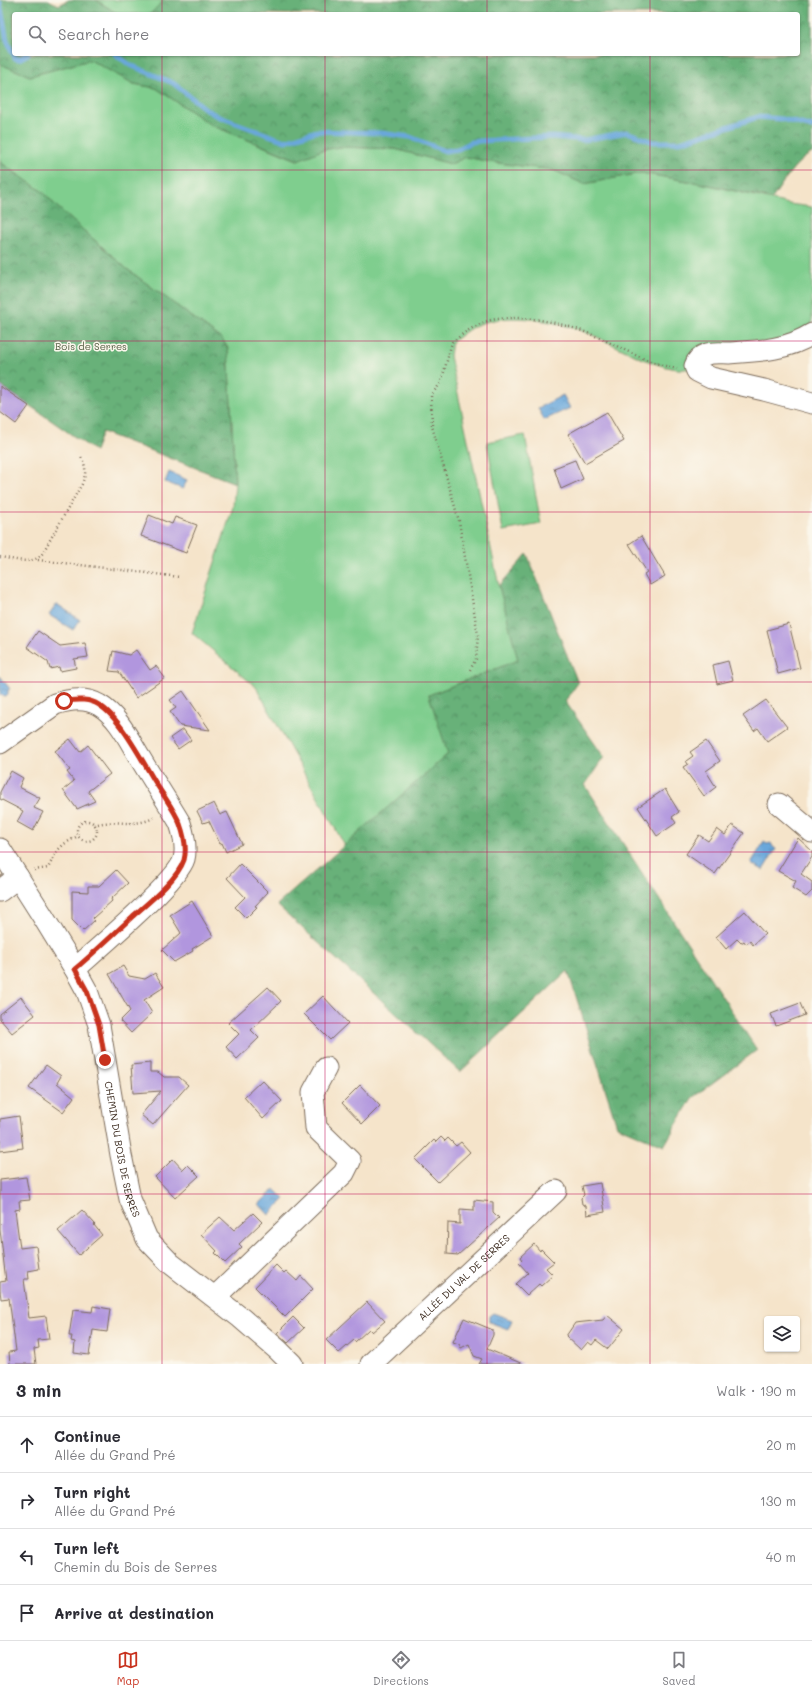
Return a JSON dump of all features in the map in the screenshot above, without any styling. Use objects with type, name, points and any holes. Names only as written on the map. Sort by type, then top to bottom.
[{"type":"street","points":[[812,334],[803,340],[775,349],[753,352],[708,354],[697,360],[695,368],[704,376],[812,403]]},
{"type":"street","points":[[0,744],[55,704],[75,700],[86,700],[99,705],[109,712],[117,723],[180,823],[184,836],[185,848],[184,860],[176,874],[158,893],[75,969]]},
{"type":"street","points":[[779,804],[812,832]]},
{"type":"street","name":"CHEMIN DU BOIS DE SERRES","points":[[0,849],[25,874],[87,991],[99,1025],[130,1199],[147,1239],[170,1263],[268,1341],[292,1364]]},
{"type":"street","points":[[0,891],[25,874]]},
{"type":"street","points":[[215,1298],[344,1174],[350,1161],[316,1128],[313,1092],[326,1068]]},
{"type":"street","name":"ALLÉE DU VAL DE SERRES","points":[[371,1364],[556,1191]]},
{"type":"path","points":[[470,670],[476,659],[478,635],[459,521],[432,426],[431,395],[441,383],[452,342],[477,325],[491,320],[528,318],[553,323],[591,334],[648,360],[677,369],[695,368]]},
{"type":"path","points":[[37,560],[42,554],[82,484],[86,466],[81,457]]},
{"type":"path","points":[[0,557],[29,562],[37,560],[180,577]]},
{"type":"path","points":[[94,825],[106,821],[128,823],[148,821],[171,808]]},
{"type":"path","points":[[82,822],[89,822],[94,825],[96,834],[92,839],[86,841],[78,836],[78,827],[82,822]]},
{"type":"path","points":[[25,874],[48,868],[57,851],[64,844],[78,836]]},
{"type":"green space","points":[[0,0],[48,0],[59,5],[69,0],[96,0],[115,12],[12,12],[12,56],[800,56],[800,12],[152,12],[164,0],[812,0],[812,153],[794,167],[772,199],[705,184],[641,173],[584,184],[553,170],[491,162],[466,157],[451,164],[395,149],[340,147],[322,150],[298,160],[211,125],[156,88],[134,84],[90,60],[30,76],[0,64]]},
{"type":"green space","points":[[96,0],[164,0],[152,12],[115,12]]},
{"type":"green space","points":[[90,60],[134,84],[156,88],[211,125],[297,160],[322,150],[340,147],[395,149],[451,164],[466,157],[491,162],[553,170],[584,184],[641,173],[705,184],[789,204],[812,207],[812,334],[695,368],[682,369],[666,367],[643,359],[600,338],[577,329],[534,319],[518,318],[490,321],[477,325],[452,342],[450,356],[499,586],[519,660],[429,695],[449,753],[345,846],[256,687],[192,633],[233,507],[235,483],[228,348],[222,339],[127,269],[56,206],[43,192],[0,162],[0,64],[30,76]]},
{"type":"green space","name":"Bois de Serres","points":[[0,162],[43,192],[56,206],[127,269],[222,339],[228,349],[235,483],[102,432],[95,451],[0,385]]},
{"type":"green space","points":[[525,435],[541,524],[503,531],[487,442]]},
{"type":"green space","points":[[527,554],[578,683],[565,701],[604,757],[585,785],[757,1050],[692,1098],[664,1146],[617,1126],[568,971],[460,1072],[277,905],[448,754],[429,695],[518,660],[499,586]]},
{"type":"water","points":[[563,395],[570,408],[544,420],[538,408]]},
{"type":"water","points":[[169,472],[187,480],[183,489],[165,482]]},
{"type":"water","points":[[57,604],[80,620],[73,630],[49,615]]},
{"type":"water","points":[[0,676],[10,689],[8,690],[8,694],[6,696],[0,695]]},
{"type":"water","points":[[764,842],[767,844],[771,843],[776,849],[763,870],[751,863]]},
{"type":"water","points":[[275,1189],[285,1199],[269,1215],[259,1204]]},
{"type":"water","points":[[493,1313],[512,1320],[508,1329],[489,1322],[489,1316]]},
{"type":"building","points":[[0,386],[29,406],[16,424],[0,412]]},
{"type":"building","points":[[607,412],[624,441],[585,463],[568,434]]},
{"type":"building","points":[[575,460],[583,479],[561,489],[554,468]]},
{"type":"building","points":[[149,515],[172,524],[175,517],[197,525],[186,553],[141,536]]},
{"type":"building","points":[[641,536],[665,576],[650,585],[644,574],[647,572],[629,544]]},
{"type":"building","points":[[789,624],[800,668],[778,674],[767,630]]},
{"type":"building","points":[[38,631],[60,646],[85,643],[88,657],[74,659],[76,668],[60,671],[59,667],[50,669],[48,662],[27,647]]},
{"type":"building","points":[[136,650],[150,670],[156,666],[165,678],[136,698],[119,672],[109,671],[113,651],[129,655]]},
{"type":"building","points":[[728,661],[733,680],[717,684],[713,665]]},
{"type":"building","points":[[183,691],[210,730],[180,726],[170,712],[176,708],[170,700]]},
{"type":"building","points":[[766,700],[787,727],[767,741],[758,728],[754,731],[743,716]]},
{"type":"building","points":[[183,729],[191,740],[178,749],[170,738]]},
{"type":"building","points":[[70,739],[80,752],[88,745],[110,774],[88,791],[95,801],[77,809],[63,790],[74,781],[67,772],[70,770],[55,751]]},
{"type":"building","points":[[706,741],[720,761],[706,771],[716,787],[704,796],[683,767],[688,764],[686,761],[693,756],[690,752]]},
{"type":"building","points":[[11,771],[23,778],[19,787],[40,798],[34,808],[43,812],[33,831],[17,822],[23,811],[0,799],[0,792]]},
{"type":"building","points":[[665,789],[679,812],[672,817],[676,823],[657,836],[638,807]]},
{"type":"building","points":[[214,803],[220,815],[227,812],[242,844],[226,852],[222,843],[220,844],[209,821],[203,823],[197,811]]},
{"type":"building","points":[[732,825],[744,833],[715,874],[686,854],[699,835],[708,841],[717,829],[725,835]]},
{"type":"building","points":[[798,838],[812,851],[812,857],[801,874],[812,882],[812,891],[806,897],[792,888],[796,881],[778,871]]},
{"type":"building","points":[[240,864],[268,892],[255,906],[257,907],[246,918],[235,907],[245,897],[227,878]]},
{"type":"building","points":[[116,870],[128,883],[111,899],[112,901],[93,918],[95,920],[83,931],[72,920],[72,891],[88,892],[88,886],[99,886]]},
{"type":"building","points":[[192,901],[213,936],[192,949],[193,951],[174,962],[162,950],[181,933],[170,915]]},
{"type":"building","points":[[745,911],[765,934],[753,945],[750,941],[746,944],[744,941],[741,943],[737,939],[726,949],[716,937]]},
{"type":"building","points":[[123,966],[129,976],[145,979],[155,973],[164,987],[144,1000],[152,1013],[131,1033],[120,1021],[130,1011],[109,974]]},
{"type":"building","points":[[268,987],[281,1001],[251,1030],[259,1038],[237,1059],[226,1047],[239,1034],[228,1023]]},
{"type":"building","points":[[323,996],[348,1023],[330,1040],[304,1014]]},
{"type":"building","points":[[21,997],[35,1015],[12,1033],[0,1019],[0,1014]]},
{"type":"building","points":[[800,1003],[805,1015],[776,1026],[771,1014]]},
{"type":"building","points":[[150,1063],[150,1072],[158,1072],[164,1077],[179,1077],[188,1085],[153,1125],[141,1115],[161,1091],[133,1093],[131,1065]]},
{"type":"building","points":[[46,1065],[61,1076],[57,1083],[74,1097],[63,1112],[29,1088]]},
{"type":"building","points":[[262,1080],[282,1101],[263,1119],[244,1097]]},
{"type":"building","points":[[360,1085],[380,1106],[362,1124],[342,1103]]},
{"type":"building","points":[[19,1116],[23,1148],[0,1151],[0,1119]]},
{"type":"building","points":[[441,1137],[445,1141],[448,1138],[456,1146],[461,1142],[470,1152],[438,1182],[415,1159],[434,1140],[436,1142]]},
{"type":"building","points":[[173,1159],[183,1170],[188,1165],[199,1176],[175,1198],[155,1177]]},
{"type":"building","points":[[26,1177],[30,1200],[19,1201],[20,1209],[15,1210],[20,1248],[36,1246],[39,1269],[28,1271],[29,1279],[24,1279],[29,1318],[46,1316],[49,1339],[38,1340],[39,1348],[34,1349],[36,1364],[10,1364],[9,1352],[16,1351],[9,1298],[1,1299],[0,1290],[0,1282],[6,1281],[0,1230],[0,1180]]},
{"type":"building","points":[[600,1183],[605,1212],[587,1215],[586,1206],[582,1204],[581,1198],[584,1195],[582,1186]]},
{"type":"building","points":[[474,1200],[493,1202],[493,1212],[499,1218],[458,1255],[447,1254],[448,1223],[460,1224],[460,1209],[474,1210]]},
{"type":"building","points":[[82,1210],[95,1224],[94,1225],[102,1235],[79,1255],[58,1231]]},
{"type":"building","points":[[253,1213],[262,1222],[239,1244],[242,1247],[225,1263],[215,1253],[217,1251],[201,1234],[220,1217],[234,1230]]},
{"type":"building","points":[[534,1244],[554,1262],[546,1268],[553,1275],[541,1286],[539,1284],[527,1295],[516,1284],[528,1273],[519,1263],[522,1260],[520,1257]]},
{"type":"building","points":[[276,1265],[284,1273],[286,1271],[297,1281],[301,1276],[313,1289],[285,1317],[255,1287]]},
{"type":"building","points":[[367,1302],[385,1321],[372,1332],[369,1329],[355,1342],[354,1340],[339,1353],[326,1340]]},
{"type":"building","points":[[93,1306],[110,1309],[107,1332],[93,1330],[89,1355],[74,1353],[75,1342],[71,1341],[72,1336],[69,1336],[73,1310],[92,1312]]},
{"type":"building","points":[[607,1315],[624,1329],[608,1349],[596,1340],[592,1345],[588,1342],[581,1350],[566,1336],[575,1323],[603,1320]]},
{"type":"building","points":[[293,1317],[304,1328],[288,1343],[277,1333]]},
{"type":"building","points":[[464,1318],[493,1330],[493,1335],[487,1349],[523,1364],[479,1364],[482,1359],[474,1356],[469,1344],[461,1348],[459,1344],[453,1342]]},
{"type":"waterway","points":[[0,3],[7,41],[12,52]]},
{"type":"waterway","points":[[14,56],[15,58],[19,59],[24,56]]},
{"type":"waterway","points":[[118,56],[130,65],[173,83],[207,110],[217,116],[285,141],[317,131],[381,133],[410,137],[445,151],[458,149],[472,142],[480,141],[553,137],[584,140],[627,132],[653,142],[680,142],[758,117],[782,119],[812,127]]},
{"type":"route","points":[[64,701],[86,700],[99,705],[109,712],[122,729],[171,808],[180,823],[184,836],[184,860],[176,874],[158,893],[75,969],[87,991],[99,1025],[105,1060]]}]
